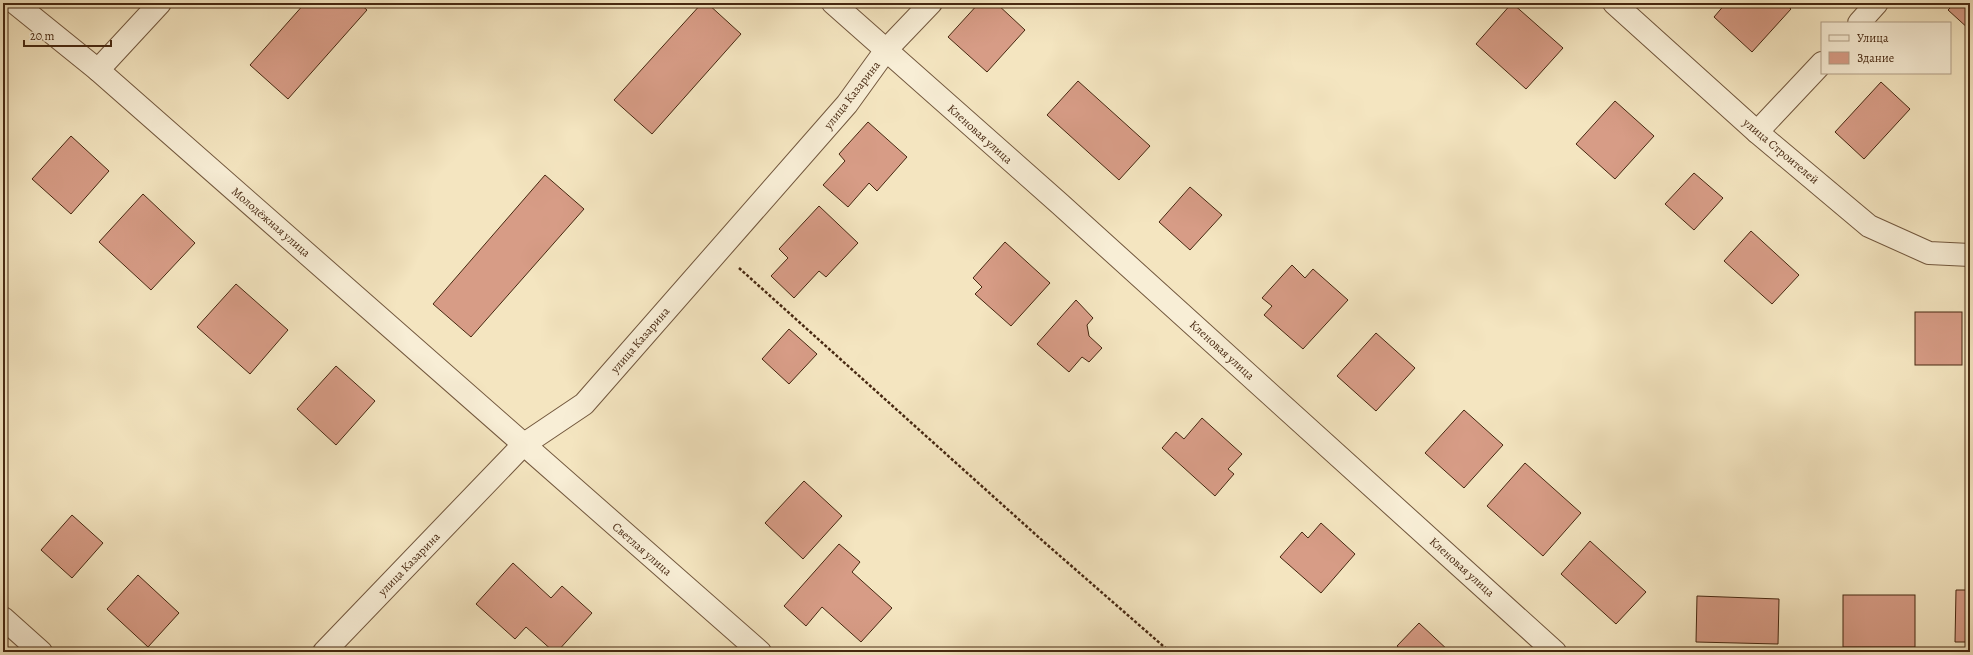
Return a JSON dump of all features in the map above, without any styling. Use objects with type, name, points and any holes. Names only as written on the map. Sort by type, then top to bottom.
[{"type":"street","name":"Молодёжная улица","points":[[15,3],[98,70],[523,445]]},
{"type":"street","points":[[98,70],[160,3]]},
{"type":"street","name":"Кленовая улица","points":[[833,3],[1060,204],[1556,652]]},
{"type":"street","name":"улица Казарина","points":[[324,652],[523,445],[584,404],[847,104],[886,50],[931,3]]},
{"type":"street","name":"улица Строителей","points":[[1614,3],[1757,132],[1869,226],[1929,253],[1970,255]]},
{"type":"street","points":[[1860,22],[1877,3]]},
{"type":"street","points":[[1757,132],[1821,63]]},
{"type":"street","name":"Светлая улица","points":[[523,445],[760,652]]},
{"type":"street","points":[[3,618],[41,652]]},
{"type":"path","points":[[719,250],[1044,542],[1170,652]]},
{"type":"building","points":[[305,3],[359,3],[367,10],[288,99],[250,65]]},
{"type":"building","points":[[702,3],[707,3],[741,34],[652,134],[614,100]]},
{"type":"building","points":[[979,3],[996,3],[1025,30],[987,72],[948,37]]},
{"type":"building","points":[[1512,3],[1563,48],[1526,89],[1476,44]]},
{"type":"building","points":[[1726,3],[1784,3],[1791,9],[1752,52],[1714,17]]},
{"type":"building","points":[[1955,3],[1970,3],[1970,30],[1948,10]]},
{"type":"building","points":[[1078,81],[1150,146],[1119,180],[1047,115]]},
{"type":"building","points":[[1881,82],[1910,109],[1864,159],[1835,132]]},
{"type":"building","points":[[1615,101],[1654,136],[1615,179],[1576,144]]},
{"type":"building","points":[[868,122],[907,157],[877,191],[869,183],[848,207],[823,185],[845,161],[839,154]]},
{"type":"building","points":[[71,136],[109,171],[71,214],[32,179]]},
{"type":"building","points":[[1694,173],[1723,198],[1694,230],[1665,204]]},
{"type":"building","points":[[545,175],[584,209],[471,337],[433,304]]},
{"type":"building","points":[[1190,187],[1222,215],[1190,250],[1159,222]]},
{"type":"building","points":[[143,194],[195,243],[151,290],[99,242]]},
{"type":"building","points":[[819,206],[858,243],[826,277],[819,271],[794,298],[771,276],[788,258],[779,249]]},
{"type":"building","points":[[1751,231],[1799,275],[1772,304],[1724,261]]},
{"type":"building","points":[[1005,242],[1050,283],[1011,326],[975,294],[982,287],[973,278]]},
{"type":"building","points":[[1292,265],[1305,278],[1313,269],[1348,300],[1303,349],[1264,315],[1272,306],[1262,298]]},
{"type":"building","points":[[236,284],[288,330],[250,374],[197,327]]},
{"type":"building","points":[[1076,300],[1093,318],[1087,325],[1089,336],[1102,348],[1089,362],[1082,357],[1069,372],[1037,344]]},
{"type":"building","points":[[1915,312],[1962,312],[1962,365],[1915,365]]},
{"type":"building","points":[[789,329],[817,354],[789,384],[762,359]]},
{"type":"building","points":[[1376,333],[1415,368],[1376,411],[1337,376]]},
{"type":"building","points":[[336,366],[375,401],[336,445],[297,409]]},
{"type":"building","points":[[1464,410],[1503,445],[1464,488],[1425,453]]},
{"type":"building","points":[[1202,418],[1242,454],[1228,469],[1234,474],[1215,496],[1162,448],[1176,432],[1184,439]]},
{"type":"building","points":[[1525,463],[1581,513],[1543,556],[1487,506]]},
{"type":"building","points":[[804,481],[842,516],[803,559],[765,523]]},
{"type":"building","points":[[72,515],[103,543],[72,578],[41,550]]},
{"type":"building","points":[[1321,523],[1355,554],[1321,593],[1280,557],[1302,532],[1308,538]]},
{"type":"building","points":[[1590,541],[1646,592],[1616,624],[1561,574]]},
{"type":"building","points":[[839,544],[860,562],[852,572],[892,608],[861,642],[822,607],[806,626],[784,606]]},
{"type":"building","points":[[513,563],[551,598],[562,586],[592,613],[557,652],[554,652],[526,627],[515,639],[476,604]]},
{"type":"building","points":[[138,575],[179,613],[148,647],[107,609]]},
{"type":"building","points":[[1956,590],[1970,590],[1970,642],[1955,642]]},
{"type":"building","points":[[1843,595],[1915,595],[1915,647],[1843,647]]},
{"type":"building","points":[[1697,596],[1779,599],[1778,644],[1696,642]]},
{"type":"building","points":[[1419,623],[1450,652],[1404,652],[1397,646]]}]
